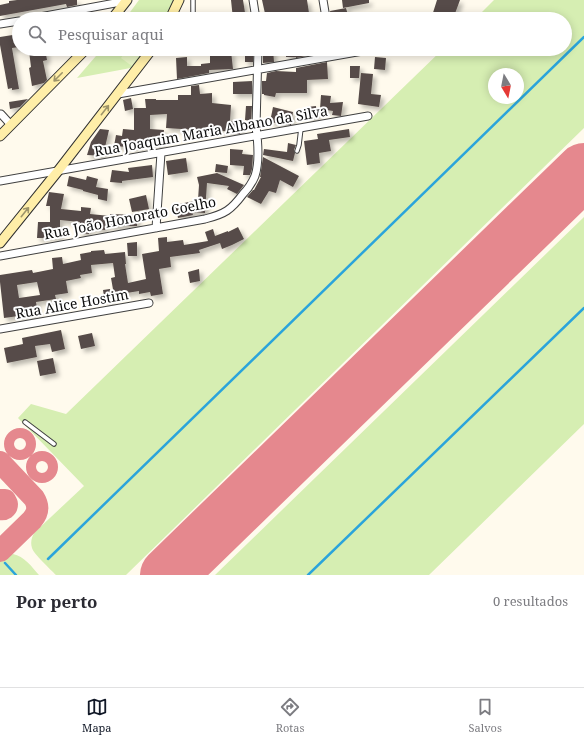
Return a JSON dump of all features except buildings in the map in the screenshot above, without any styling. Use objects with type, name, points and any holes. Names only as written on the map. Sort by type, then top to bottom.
[{"type":"main road","points":[[173,12],[179,0]]},
{"type":"main road","points":[[117,12],[126,1]]},
{"type":"main road","points":[[0,136],[79,56]]},
{"type":"main road","points":[[0,243],[147,56]]},
{"type":"street","points":[[253,0],[255,12]]},
{"type":"street","points":[[323,0],[325,12]]},
{"type":"street","points":[[67,12],[126,1]]},
{"type":"street","points":[[0,24],[12,22]]},
{"type":"street","name":"Rua João Honorato Coelho","points":[[0,256],[156,228],[217,216],[225,213],[234,206],[251,185],[257,169],[258,159],[256,127],[258,56]]},
{"type":"street","points":[[118,94],[335,56]]},
{"type":"street","points":[[0,112],[11,124]]},
{"type":"street","name":"Rua Joaquim Maria Albano da Silva","points":[[0,181],[368,116]]},
{"type":"street","points":[[156,228],[161,153]]},
{"type":"street","name":"Rua Alice Hostim","points":[[0,329],[149,304]]},
{"type":"lane","points":[[193,0],[194,12]]},
{"type":"lane","points":[[297,151],[302,128]]},
{"type":"lane","points":[[25,422],[54,444]]},
{"type":"green space","points":[[139,0],[174,0],[168,12],[130,12]]},
{"type":"green space","points":[[494,0],[584,0],[584,128],[126,575],[56,575],[42,562],[33,550],[31,544],[32,537],[35,532],[84,486],[18,418],[31,404],[66,414],[436,56],[572,56],[572,12],[482,12]]},
{"type":"green space","points":[[96,56],[143,56],[136,67],[77,78]]},
{"type":"green space","points":[[122,56],[139,56],[132,66],[121,58]]},
{"type":"green space","points":[[584,217],[584,424],[429,575],[215,575]]},
{"type":"green space","points":[[13,554],[24,559],[39,575],[0,575],[0,561],[6,556]]},
{"type":"waterway","points":[[572,49],[584,37]]},
{"type":"waterway","points":[[48,559],[564,56]]},
{"type":"waterway","points":[[308,575],[584,308]]},
{"type":"waterway","points":[[5,563],[16,575]]},
{"type":"taxiway","points":[[18,439],[22,439],[24,440],[25,444],[24,448],[18,449],[15,446],[15,442],[18,439]]},
{"type":"taxiway","points":[[0,462],[34,498],[36,501],[37,512],[32,520],[0,551]]},
{"type":"taxiway","points":[[40,462],[44,462],[46,463],[47,467],[46,471],[40,472],[37,469],[37,465],[40,462]]},
{"type":"taxiway","points":[[0,500],[5,500],[7,504],[5,508],[0,509]]},
{"type":"runway","points":[[168,575],[584,171]]}]
